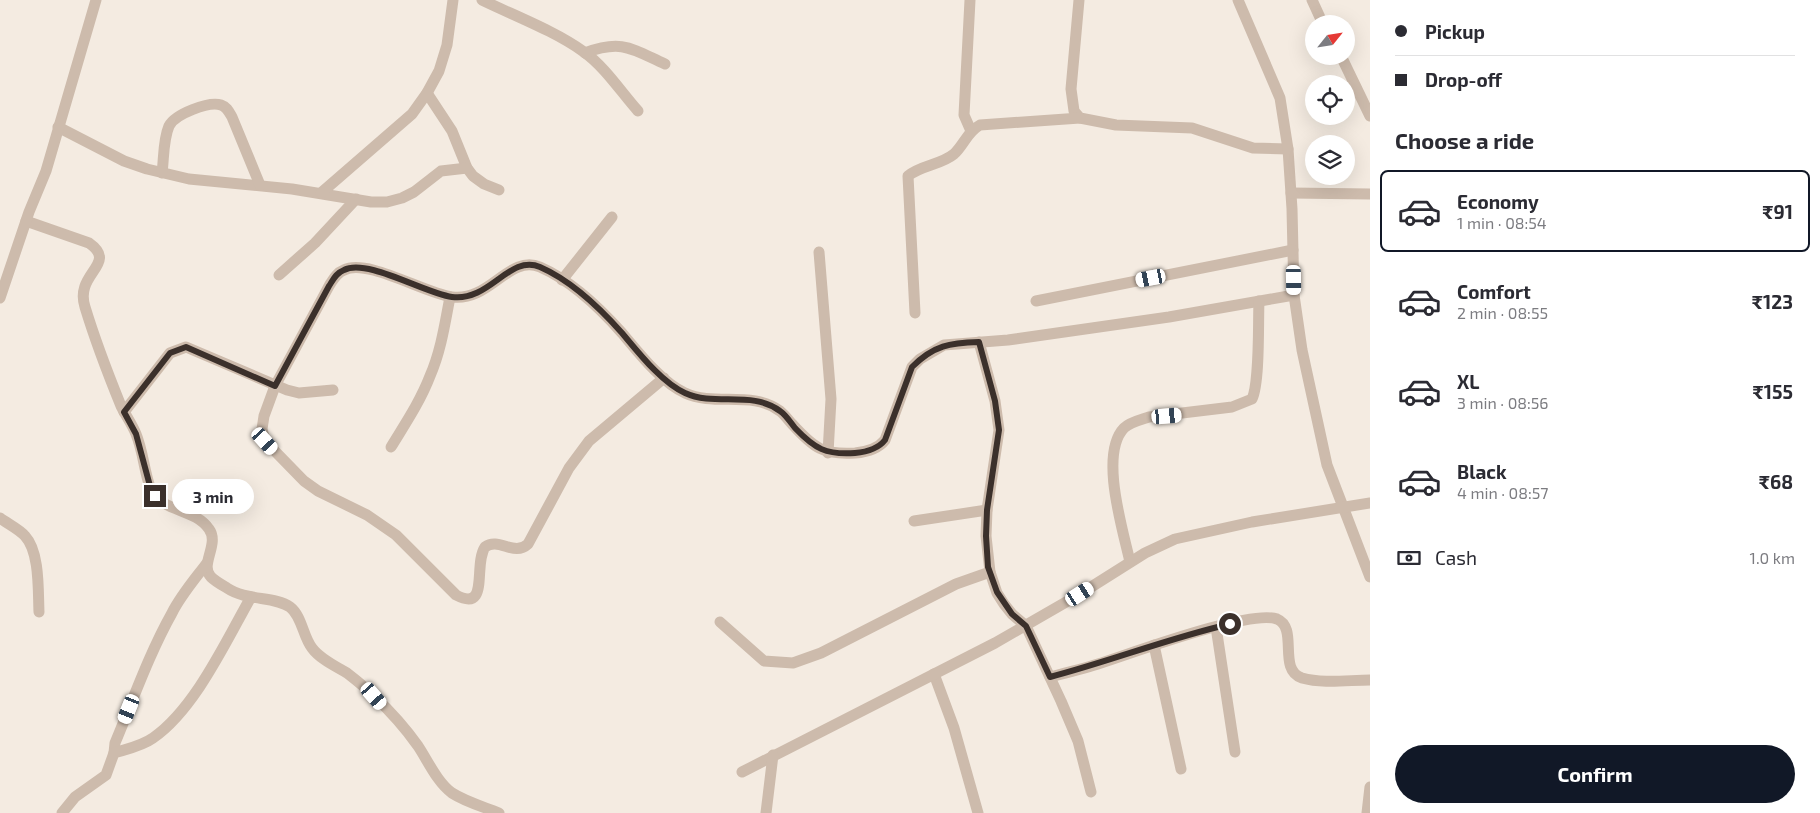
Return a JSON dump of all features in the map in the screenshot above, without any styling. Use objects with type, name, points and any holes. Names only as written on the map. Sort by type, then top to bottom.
[{"type":"street","points":[[1,293],[46,171],[96,0]]},
{"type":"street","points":[[321,194],[412,114],[427,93],[439,71],[447,45],[453,0]]},
{"type":"street","points":[[482,0],[569,43],[585,53],[602,69],[638,111]]},
{"type":"street","points":[[970,0],[964,115],[971,131]]},
{"type":"street","points":[[1079,0],[1071,90],[1074,111],[1080,118]]},
{"type":"street","points":[[1238,0],[1280,98],[1288,148],[1294,295],[1302,350],[1327,465],[1370,577]]},
{"type":"street","points":[[1312,0],[1319,15]]},
{"type":"street","points":[[585,53],[603,46],[618,45],[665,64]]},
{"type":"street","points":[[1344,65],[1370,116]]},
{"type":"street","points":[[427,93],[452,131],[467,168],[473,176],[484,184],[499,190]]},
{"type":"street","points":[[162,173],[166,136],[170,124],[178,116],[192,110],[216,104],[226,108],[232,117],[260,186]]},
{"type":"street","points":[[915,313],[906,180],[910,174],[955,153],[971,131],[980,125],[1080,118],[1116,125],[1192,128],[1253,148],[1288,148]]},
{"type":"street","points":[[58,127],[124,161],[162,173],[189,179],[260,186],[356,200],[379,202],[402,198],[414,192],[441,171],[467,168]]},
{"type":"street","points":[[1291,193],[1370,194]]},
{"type":"street","points":[[279,275],[316,243],[356,200]]},
{"type":"street","points":[[562,280],[612,217]]},
{"type":"street","points":[[26,221],[89,243],[97,248],[100,262],[86,280],[82,299],[92,330],[124,412],[136,434],[150,486],[155,496],[162,504],[192,516],[208,527],[212,535],[212,548],[207,571],[210,577],[241,596],[280,603],[290,607],[297,616],[312,649],[348,674],[374,696],[416,743],[443,785],[454,794],[499,813]]},
{"type":"street","points":[[1036,302],[1293,250]]},
{"type":"street","points":[[819,252],[831,400],[828,453]]},
{"type":"street","points":[[664,378],[589,441],[569,468],[528,544],[523,549],[514,550],[494,543],[484,547],[479,560],[479,591],[476,597],[471,600],[465,600],[456,595],[396,535],[367,515],[318,491],[290,469],[265,441],[262,429],[264,416],[275,386],[329,286],[335,276],[344,269],[356,267],[374,270],[422,289],[450,297],[464,298],[486,290],[522,264],[536,266],[583,294],[611,321],[643,359],[684,393],[762,402],[780,411],[814,446],[828,453],[862,452],[881,445],[885,440],[912,367],[920,358],[944,345],[1169,317],[1294,295]]},
{"type":"street","points":[[391,447],[415,409],[431,375],[443,333],[450,297]]},
{"type":"street","points":[[1130,562],[1116,494],[1113,462],[1116,440],[1125,428],[1136,421],[1148,417],[1232,407],[1252,399],[1256,370],[1259,301]]},
{"type":"street","points":[[979,342],[995,401],[999,430],[987,510],[986,536],[990,572],[997,592],[1004,604],[1026,626],[1050,677],[1078,741],[1091,792]]},
{"type":"street","points":[[124,412],[170,353],[186,347],[275,386],[299,393],[333,390]]},
{"type":"street","points":[[742,772],[1026,626],[1145,553],[1175,539],[1234,526],[1370,503]]},
{"type":"street","points":[[914,521],[987,510]]},
{"type":"street","points":[[0,518],[25,536],[31,544],[36,560],[39,612]]},
{"type":"street","points":[[62,813],[75,797],[106,775],[114,753],[115,743],[146,667],[172,613],[187,589],[208,563]]},
{"type":"street","points":[[720,622],[764,661],[793,663],[821,653],[956,584],[990,572]]},
{"type":"street","points":[[114,753],[143,744],[167,726],[199,687],[251,597]]},
{"type":"street","points":[[1050,677],[1216,627],[1264,618],[1275,618],[1282,622],[1286,628],[1290,664],[1300,678],[1325,681],[1370,680]]},
{"type":"street","points":[[1216,627],[1235,752]]},
{"type":"street","points":[[1154,645],[1182,769]]},
{"type":"street","points":[[934,674],[954,728],[978,813]]},
{"type":"street","points":[[766,813],[773,755]]},
{"type":"street","points":[[1367,813],[1370,786]]},
{"type":"route","points":[[155,496],[150,486],[136,434],[124,412],[170,353],[186,347],[275,386],[329,286],[335,276],[344,269],[356,267],[374,270],[422,289],[450,297],[464,298],[486,290],[515,267],[522,264],[530,264],[558,277],[583,294],[622,333],[643,359],[684,393],[706,398],[762,402],[780,411],[814,446],[828,453],[844,454],[877,448],[885,440],[908,375],[920,358],[944,345],[979,342],[995,401],[999,430],[998,449],[987,510],[988,567],[997,592],[1012,614],[1026,626],[1050,677],[1230,624]]}]
